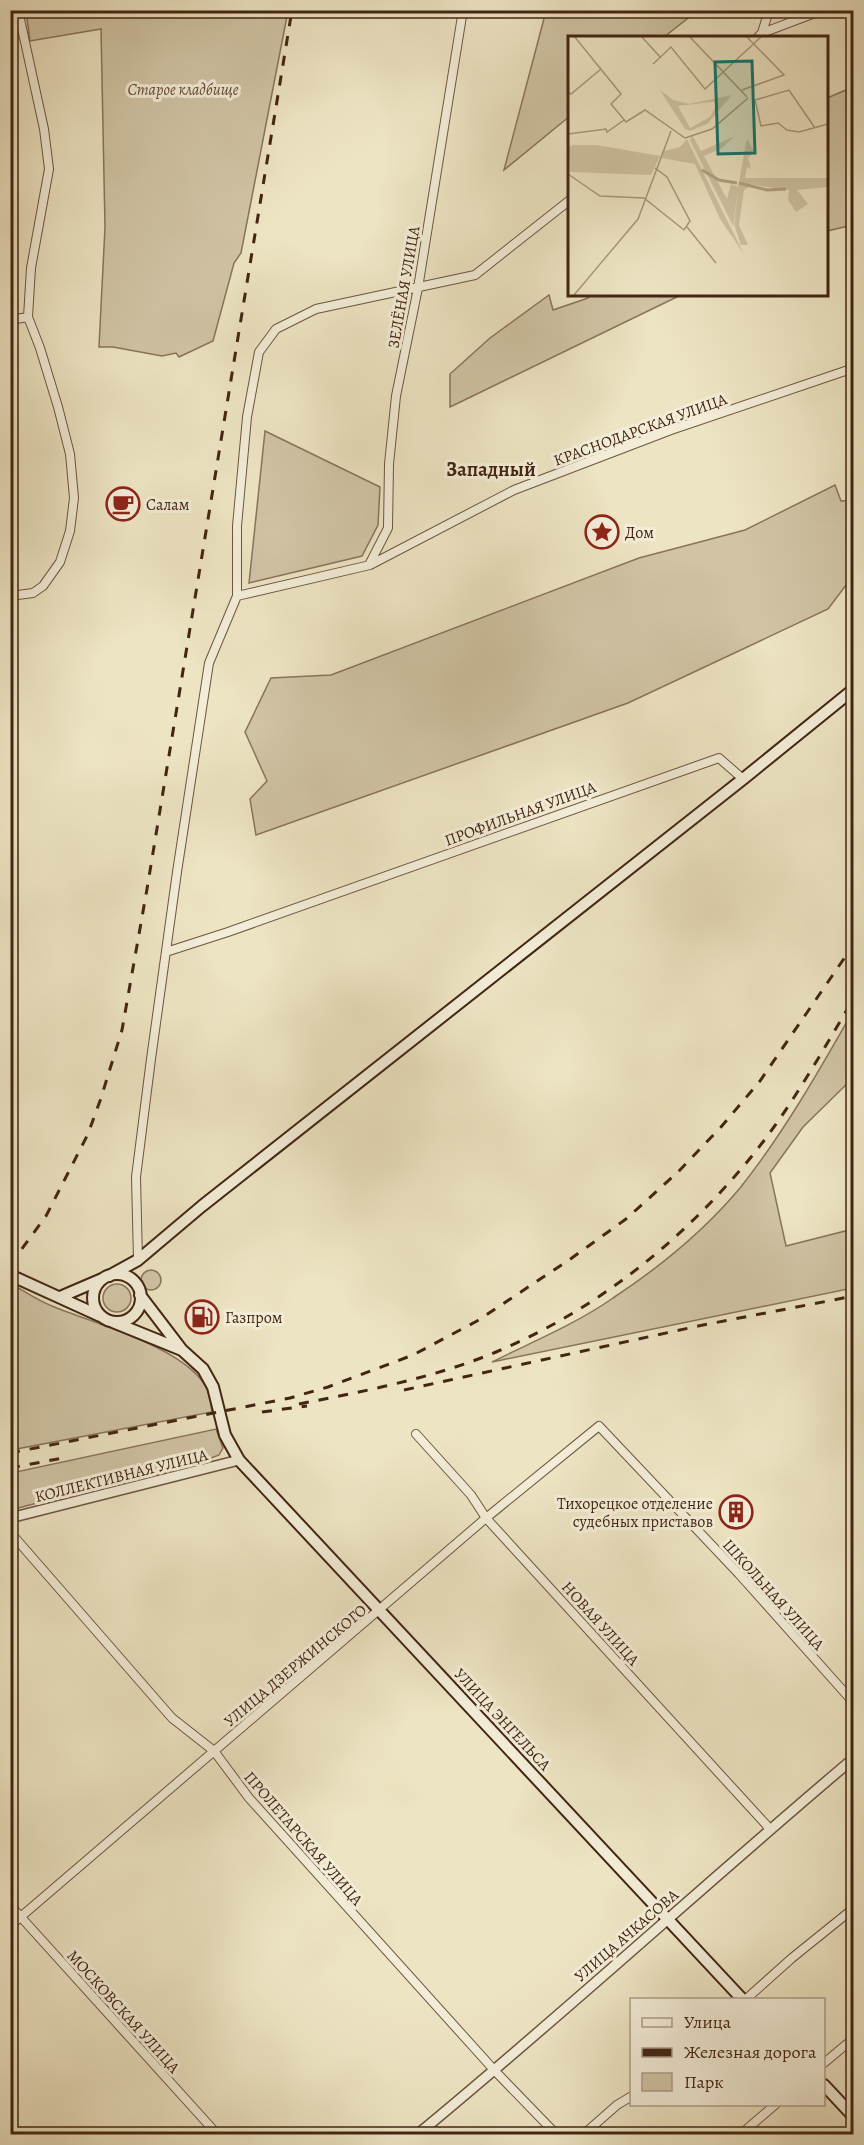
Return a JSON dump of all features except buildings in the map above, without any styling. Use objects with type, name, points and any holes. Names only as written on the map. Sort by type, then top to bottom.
[{"type":"main road","points":[[60,1297],[107,1277],[138,1260],[211,1199],[854,689]]},
{"type":"main road","points":[[138,1260],[138,1289],[140,1306],[132,1317],[121,1322],[106,1319],[96,1309],[93,1298],[96,1287],[107,1277],[125,1276],[138,1289],[182,1350]]},
{"type":"main road","points":[[10,1275],[106,1319],[182,1350]]},
{"type":"main road","name":"УЛИЦА ЭНГЕЛЬСА","points":[[182,1350],[203,1369],[213,1387],[225,1435],[239,1460],[742,1998]]},
{"type":"main road","points":[[825,2086],[854,2117]]},
{"type":"street","points":[[10,596],[33,593],[43,586],[60,562],[70,531],[74,498],[70,454],[58,407],[28,317],[31,268],[49,169],[44,129],[18,10]]},
{"type":"street","name":"ЗЕЛЁНАЯ УЛИЦА","points":[[370,565],[388,528],[389,464],[396,396],[418,288],[463,10]]},
{"type":"street","points":[[759,35],[769,10]]},
{"type":"street","points":[[759,35],[823,10]]},
{"type":"street","points":[[138,1260],[136,1177],[166,952],[210,663],[237,596],[237,526],[247,417],[259,352],[276,329],[316,309],[475,275],[568,202]]},
{"type":"street","points":[[10,320],[28,317]]},
{"type":"street","name":"КРАСНОДАРСКАЯ УЛИЦА","points":[[237,596],[370,565],[514,490],[672,430],[854,368]]},
{"type":"street","name":"ПРОФИЛЬНАЯ УЛИЦА","points":[[166,952],[719,758],[743,779]]},
{"type":"street","name":"УЛИЦА ДЗЕРЖИНСКОГО","points":[[10,1926],[486,1518],[599,1426]]},
{"type":"street","name":"ШКОЛЬНАЯ УЛИЦА","points":[[599,1426],[739,1574],[854,1704]]},
{"type":"street","name":"НОВАЯ УЛИЦА","points":[[416,1434],[471,1495],[486,1518],[770,1829]]},
{"type":"street","name":"КОЛЛЕКТИВНАЯ УЛИЦА","points":[[10,1518],[239,1460]]},
{"type":"street","name":"ПРОЛЕТАРСКАЯ УЛИЦА","points":[[10,1532],[172,1718],[214,1751],[249,1798],[495,2071],[556,2134]]},
{"type":"street","name":"УЛИЦА АЧКАСОВА","points":[[418,2134],[495,2071],[854,1758]]},
{"type":"street","name":"МОСКОВСКАЯ УЛИЦА","points":[[10,1905],[217,2134]]},
{"type":"street","points":[[746,1998],[854,1908]]},
{"type":"street","points":[[825,2062],[854,2038]]},
{"type":"street","points":[[584,2134],[617,2105],[630,2097]]},
{"type":"street","points":[[741,2134],[774,2106]]},
{"type":"green space","name":"Старое кладбище","points":[[26,11],[288,11],[241,253],[234,263],[213,341],[179,357],[176,353],[162,356],[113,347],[99,347],[105,227],[101,29],[30,41]]},
{"type":"green space","points":[[546,11],[697,11],[665,36],[568,36],[568,118],[504,170]]},
{"type":"green space","points":[[853,87],[853,225],[828,231],[828,98]]},
{"type":"green space","points":[[549,295],[553,310],[590,296],[679,296],[450,407],[450,374],[490,338]]},
{"type":"green space","points":[[265,431],[380,487],[378,525],[362,556],[249,583]]},
{"type":"green space","points":[[835,485],[841,501],[853,500],[853,576],[828,609],[628,703],[256,835],[250,799],[267,781],[245,732],[271,678],[331,675],[639,558],[745,530]]},
{"type":"green space","points":[[853,1011],[853,1078],[803,1127],[770,1173],[786,1246],[853,1229],[853,1288],[492,1362],[599,1307],[664,1261],[712,1219],[740,1188],[786,1124]]},
{"type":"green space","points":[[151,1270],[158,1273],[161,1280],[158,1287],[151,1290],[144,1287],[141,1280],[144,1273]]},
{"type":"green space","points":[[117,1284],[127,1288],[131,1298],[127,1308],[117,1312],[107,1308],[103,1298],[107,1288]]},
{"type":"green space","points":[[15,1286],[47,1304],[137,1338],[180,1361],[197,1374],[207,1389],[212,1412],[11,1450],[10,1292]]},
{"type":"green space","points":[[216,1429],[223,1448],[219,1455],[11,1510],[11,1473]]},
{"type":"railway","points":[[10,1265],[46,1216],[88,1134],[122,1030],[292,10]]},
{"type":"railway","points":[[10,1453],[290,1398],[328,1387],[413,1355],[477,1321],[626,1219],[678,1172],[721,1127],[760,1081],[854,944]]},
{"type":"railway","points":[[299,1404],[399,1383],[496,1352],[570,1315],[639,1268],[701,1213],[756,1151],[795,1096],[854,998]]},
{"type":"railway","points":[[404,1390],[703,1325],[854,1296]]},
{"type":"railway","points":[[262,1412],[307,1406]]},
{"type":"railway","points":[[10,1468],[63,1458]]},
{"type":"place","name":"Салам","points":[[123,504]]},
{"type":"place","name":"Дом","points":[[602,532]]},
{"type":"place","name":"Газпром","points":[[202,1317]]},
{"type":"place","name":"Тихорецкое отделение судебных приставов","points":[[736,1512]]},
{"type":"district","name":"Западный","points":[[491,469]]}]
